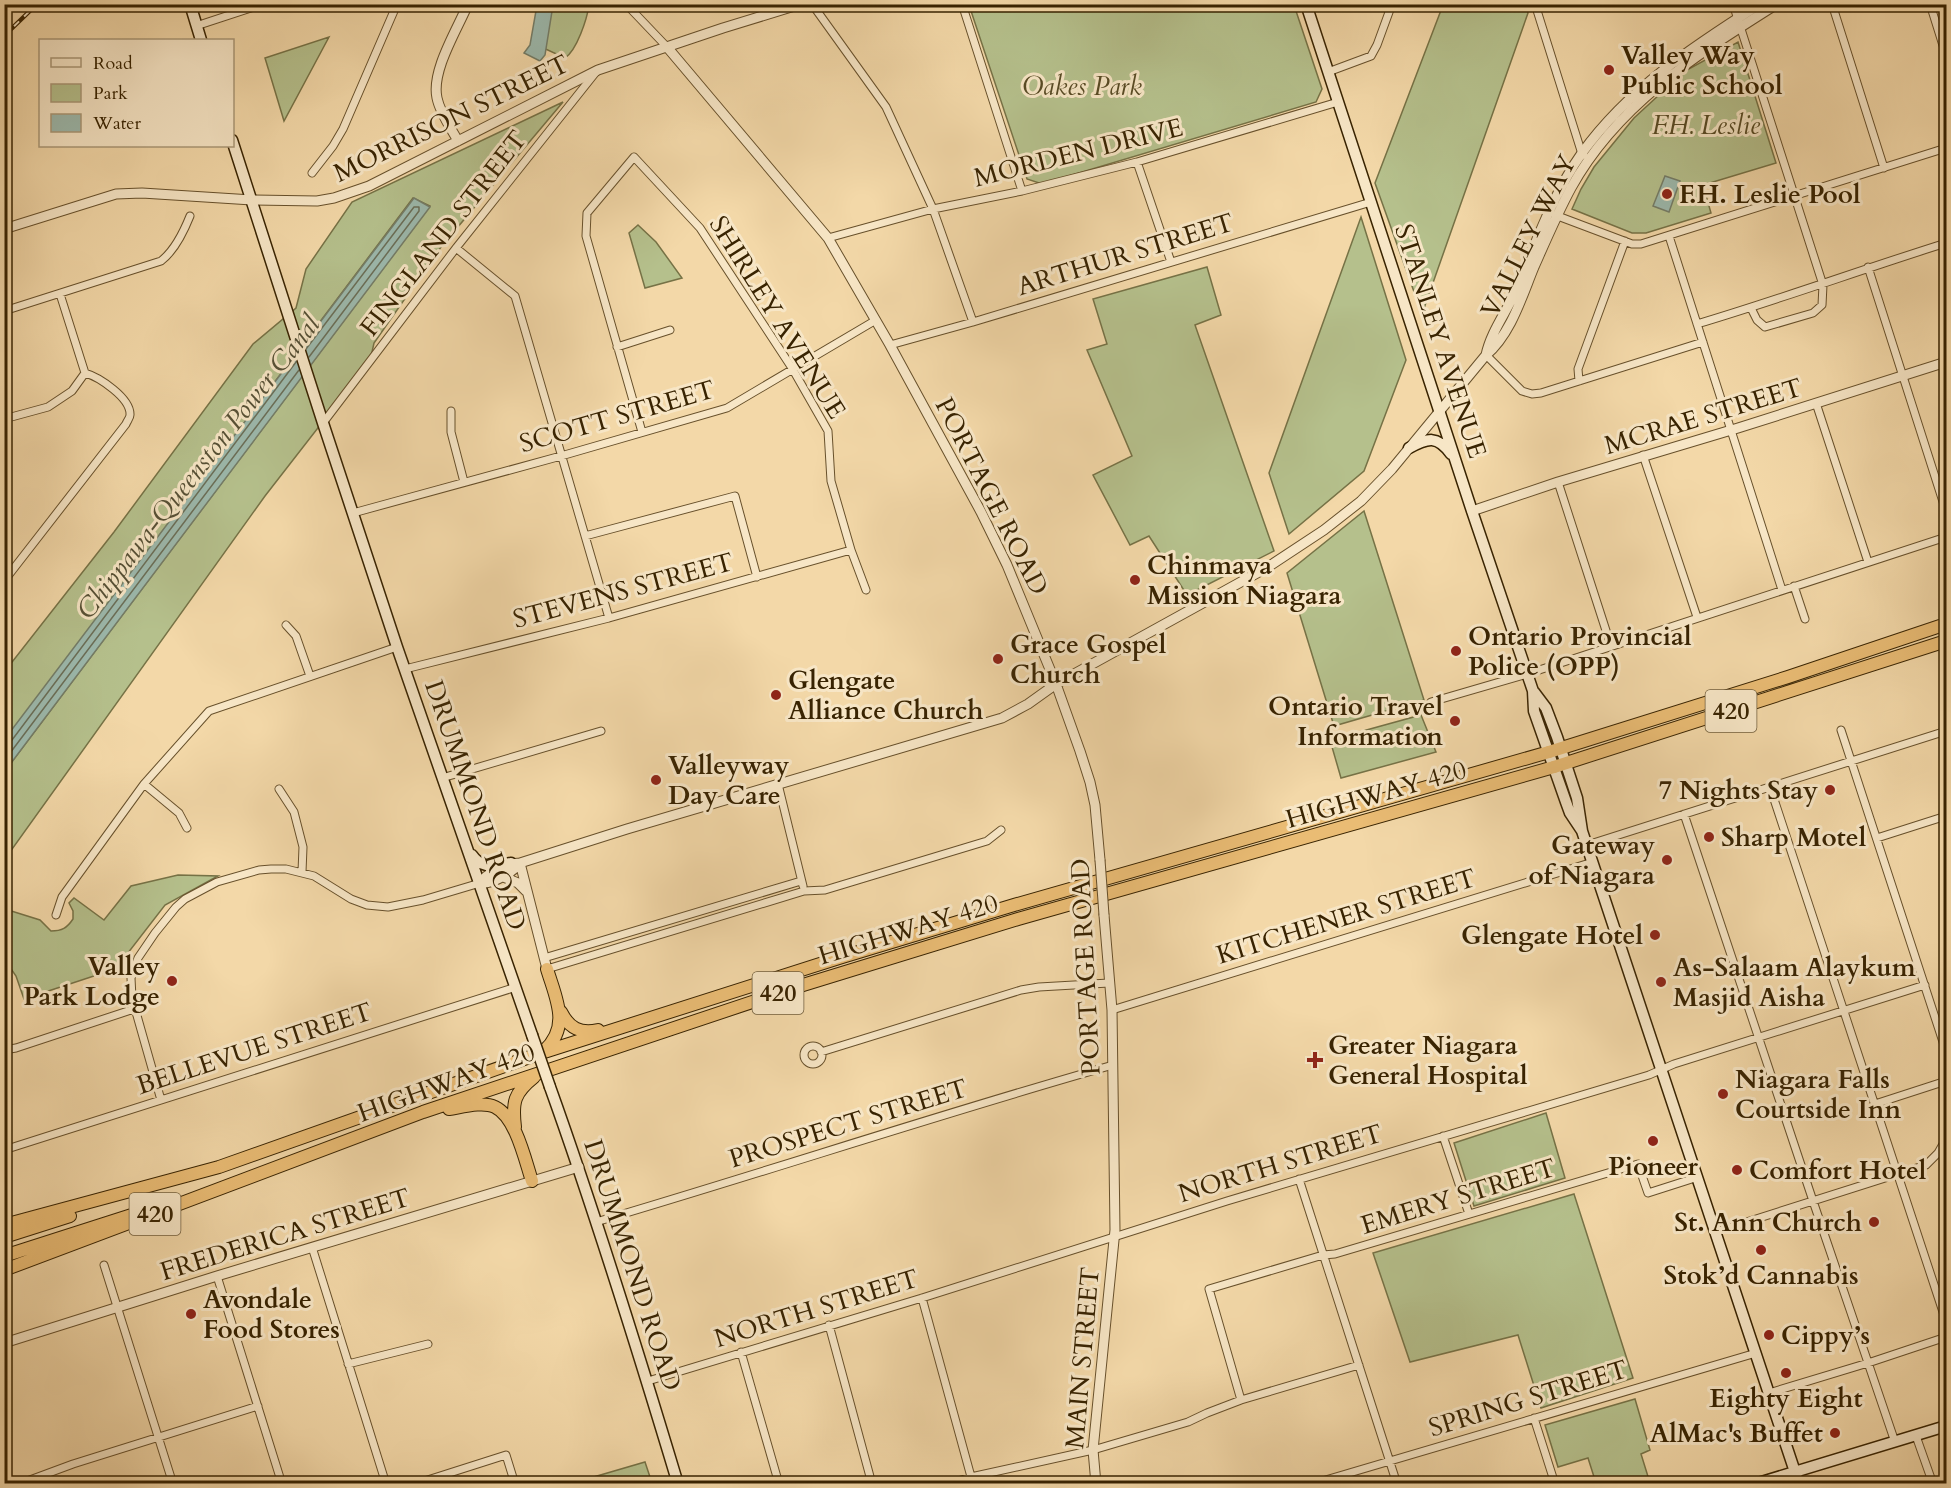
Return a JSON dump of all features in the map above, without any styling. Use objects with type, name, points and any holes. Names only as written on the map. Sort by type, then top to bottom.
[{"type":"highway","name":"420","points":[[1558,757],[1947,624]]},
{"type":"highway","name":"420","points":[[1558,757],[1947,641]]},
{"type":"highway","name":"HIGHWAY 420","points":[[4,1226],[219,1167],[544,1052],[1004,908],[1558,757]]},
{"type":"highway","name":"HIGHWAY 420","points":[[4,1272],[423,1112],[540,1072],[803,985],[1558,757]]},
{"type":"highway","points":[[546,964],[558,1005],[570,1025],[583,1032],[622,1027]]},
{"type":"highway","points":[[544,1052],[552,1044],[560,1025],[558,1005]]},
{"type":"highway","points":[[517,1137],[513,1113],[514,1099],[523,1086],[540,1072]]},
{"type":"highway","points":[[423,1112],[494,1106],[507,1116],[532,1181]]},
{"type":"highway","points":[[4,1237],[219,1167]]},
{"type":"highway","points":[[4,1256],[266,1172]]},
{"type":"main road","points":[[190,4],[201,39]]},
{"type":"main road","name":"STANLEY AVENUE","points":[[1306,4],[1533,691],[1534,711],[1558,757],[1570,813],[1582,831],[1593,862],[1799,1484]]},
{"type":"main road","name":"DRUMMOND ROAD","points":[[234,146],[322,423],[397,646],[579,1167],[648,1381],[678,1484]]},
{"type":"main road","points":[[1409,448],[1421,441],[1435,440],[1446,447],[1456,462]]},
{"type":"main road","points":[[465,841],[476,860],[482,864],[489,866],[515,863]]},
{"type":"main road","points":[[1755,1484],[1947,1426]]},
{"type":"street","points":[[196,26],[263,4]]},
{"type":"street","points":[[312,173],[343,129],[397,4]]},
{"type":"street","points":[[458,141],[437,100],[436,85],[439,71],[468,4]]},
{"type":"street","name":"PORTAGE ROAD","points":[[626,4],[667,46],[828,238],[890,345],[1008,565],[1056,684],[1090,782],[1095,805],[1112,1010],[1114,1236]]},
{"type":"street","name":"MORRISON STREET","points":[[4,229],[117,194],[141,193],[252,200],[317,201],[334,198],[369,186],[598,70],[801,4]]},
{"type":"street","points":[[812,4],[886,107],[933,209],[973,322]]},
{"type":"street","points":[[962,4],[1022,191]]},
{"type":"street","points":[[1328,72],[1371,56],[1392,4]]},
{"type":"street","points":[[1535,4],[1585,156]]},
{"type":"street","points":[[1733,4],[1823,285],[1822,306],[1813,313],[1765,327],[1757,320],[1751,308]]},
{"type":"street","name":"VALLEY WAY","points":[[1739,23],[1760,4]]},
{"type":"street","name":"VALLEY WAY","points":[[480,883],[483,878],[515,863],[1002,718],[1028,704],[1056,684],[1286,556],[1361,501],[1392,469],[1486,355],[1488,344],[1508,309],[1553,213],[1585,156],[1626,102],[1689,51],[1777,4]]},
{"type":"street","points":[[1832,4],[1884,168]]},
{"type":"street","points":[[1930,4],[1945,42],[1947,55]]},
{"type":"street","name":"FINGLAND STREET","points":[[322,423],[456,248],[598,70]]},
{"type":"street","name":"MORDEN DRIVE","points":[[828,238],[933,209],[1022,191],[1137,162],[1338,102]]},
{"type":"street","points":[[1553,213],[1625,242],[1641,244],[1947,148]]},
{"type":"street","name":"SHIRLEY AVENUE","points":[[617,347],[586,236],[587,213],[633,158],[700,228],[792,369],[828,431],[831,481],[851,550],[866,590]]},
{"type":"street","points":[[1137,162],[1171,262]]},
{"type":"street","name":"ARTHUR STREET","points":[[890,345],[1371,202]]},
{"type":"street","points":[[4,311],[161,261],[166,257],[190,216]]},
{"type":"street","points":[[1669,236],[1782,590]]},
{"type":"street","points":[[1579,381],[1578,369],[1625,242]]},
{"type":"street","points":[[1697,324],[1947,243]]},
{"type":"street","points":[[456,248],[515,296],[609,618]]},
{"type":"street","points":[[1868,267],[1947,512]]},
{"type":"street","points":[[60,294],[85,373]]},
{"type":"street","name":"SCOTT STREET","points":[[353,513],[727,408],[876,320]]},
{"type":"street","points":[[642,432],[617,347],[670,330]]},
{"type":"street","points":[[1486,355],[1522,391],[1532,394],[1703,342]]},
{"type":"street","name":"MCRAE STREET","points":[[1472,511],[1643,455],[1731,430],[1947,362]]},
{"type":"street","points":[[4,419],[48,407],[72,392],[85,373]]},
{"type":"street","points":[[6,577],[126,424],[130,415],[126,401],[96,376],[85,373]]},
{"type":"street","points":[[1816,403],[1868,562]]},
{"type":"street","points":[[451,411],[450,432],[464,482]]},
{"type":"street","points":[[1643,455],[1697,618]]},
{"type":"street","points":[[1558,482],[1611,646]]},
{"type":"street","points":[[585,536],[735,496],[756,577]]},
{"type":"street","points":[[1431,702],[1527,674],[1947,537]]},
{"type":"street","name":"STEVENS STREET","points":[[405,669],[609,618],[851,550]]},
{"type":"street","points":[[1794,586],[1805,619]]},
{"type":"street","points":[[286,625],[296,636],[310,676]]},
{"type":"street","points":[[56,915],[62,897],[144,784],[209,711],[397,646]]},
{"type":"street","points":[[1841,730],[1947,1051]]},
{"type":"street","points":[[442,778],[601,731]]},
{"type":"street","points":[[1587,845],[1947,731]]},
{"type":"street","points":[[144,784],[179,813],[187,828]]},
{"type":"street","points":[[778,784],[804,891]]},
{"type":"street","points":[[1770,787],[1947,1321]]},
{"type":"street","points":[[279,789],[294,812],[303,847],[302,872]]},
{"type":"street","points":[[1684,814],[1895,1442]]},
{"type":"street","points":[[1877,838],[1947,816]]},
{"type":"street","points":[[546,964],[804,891],[825,890],[987,841],[1001,830]]},
{"type":"street","name":"KITCHENER STREET","points":[[1112,1010],[1593,862]]},
{"type":"street","points":[[515,863],[529,899],[546,964]]},
{"type":"street","name":"VALLEY WAY","points":[[162,1100],[130,989],[133,969],[155,933],[185,899],[217,882],[259,870],[286,869],[314,876],[367,906],[388,907],[423,900],[480,883],[486,884],[516,868],[515,863]]},
{"type":"street","points":[[501,876],[520,884],[529,899]]},
{"type":"street","points":[[546,964],[801,881]]},
{"type":"street","points":[[821,1052],[1021,990],[1109,983]]},
{"type":"street","name":"NORTH STREET","points":[[648,1381],[922,1298],[1299,1179],[1649,1075],[1661,1069],[1925,985]]},
{"type":"street","name":"BELLEVUE STREET","points":[[4,1150],[516,987]]},
{"type":"street","points":[[4,1050],[134,1009]]},
{"type":"street","name":"PROSPECT STREET","points":[[596,1222],[1012,1093],[1113,1065]]},
{"type":"street","points":[[1875,1104],[1947,1081]]},
{"type":"street","points":[[1443,1136],[1468,1215]]},
{"type":"street","points":[[1715,1232],[1926,1165],[1947,1139]]},
{"type":"street","name":"EMERY STREET","points":[[1241,1400],[1209,1289],[1638,1164],[1648,1193],[1698,1177]]},
{"type":"street","name":"FREDERICA STREET","points":[[4,1343],[579,1167]]},
{"type":"street","points":[[1299,1179],[1398,1484]]},
{"type":"street","name":"MAIN STREET","points":[[1096,1484],[1093,1450],[1114,1236]]},
{"type":"street","points":[[312,1247],[386,1484]]},
{"type":"street","points":[[104,1265],[172,1484]]},
{"type":"street","points":[[217,1276],[282,1484]]},
{"type":"street","points":[[922,1298],[972,1480]]},
{"type":"street","points":[[829,1325],[873,1484]]},
{"type":"street","points":[[1769,1393],[1947,1337]]},
{"type":"street","points":[[348,1364],[428,1344]]},
{"type":"street","points":[[741,1352],[779,1484]]},
{"type":"street","name":"SPRING STREET","points":[[1312,1484],[1756,1353]]},
{"type":"street","points":[[948,1484],[1093,1450],[1188,1422],[1241,1400],[1359,1365]]},
{"type":"street","points":[[19,1484],[37,1481],[73,1464],[258,1406]]},
{"type":"street","points":[[1534,1418],[1555,1484]]},
{"type":"street","points":[[1916,1436],[1933,1484]]},
{"type":"street","points":[[415,1484],[506,1455],[515,1484]]},
{"type":"green space","points":[[546,5],[589,5],[584,26],[574,48],[565,58],[539,46]]},
{"type":"green space","name":"Oakes Park","points":[[969,5],[1294,5],[1322,89],[1316,102],[1042,184],[1027,179]]},
{"type":"green space","points":[[1443,5],[1526,5],[1528,13],[1422,314],[1375,183]]},
{"type":"green space","points":[[329,37],[284,121],[265,58]]},
{"type":"green space","name":"F.H. Leslie","points":[[1738,42],[1776,163],[1703,185],[1711,213],[1646,233],[1632,233],[1572,209],[1594,167],[1634,118],[1685,71]]},
{"type":"green space","points":[[563,102],[441,247],[374,343],[370,361],[265,496],[5,859],[5,771],[430,206],[413,198],[5,741],[5,671],[114,532],[253,344],[296,308],[306,269],[352,202]]},
{"type":"green space","points":[[1361,217],[1406,360],[1364,471],[1289,534],[1269,473]]},
{"type":"green space","points":[[638,225],[656,242],[682,278],[645,288],[629,233]]},
{"type":"green space","points":[[1207,267],[1221,315],[1195,325],[1274,551],[1187,595],[1149,536],[1130,545],[1093,475],[1132,456],[1087,350],[1107,344],[1093,299]]},
{"type":"green space","points":[[1364,511],[1424,700],[1334,726],[1287,573]]},
{"type":"green space","points":[[1421,715],[1436,752],[1341,778],[1330,740]]},
{"type":"green space","points":[[178,875],[218,876],[165,905],[124,958],[122,973],[112,970],[24,999],[16,976],[5,960],[5,909],[40,920],[51,931],[61,930],[73,919],[73,911],[69,903],[74,898],[104,920],[131,886]]},
{"type":"green space","points":[[1546,1113],[1565,1178],[1474,1206],[1454,1143]]},
{"type":"green space","points":[[1574,1194],[1633,1378],[1541,1408],[1518,1335],[1410,1362],[1373,1253]]},
{"type":"green space","points":[[1635,1399],[1650,1450],[1641,1454],[1650,1483],[1585,1483],[1595,1480],[1588,1458],[1558,1467],[1545,1425]]},
{"type":"green space","points":[[645,1462],[652,1483],[573,1483]]},
{"type":"water","points":[[537,5],[553,5],[545,55],[540,61],[524,53],[530,45]]},
{"type":"water","name":"F.H. Leslie Pool","points":[[1665,176],[1680,181],[1669,212],[1653,206]]},
{"type":"water","name":"Chippawa-Queenston Power Canal","points":[[414,198],[430,207],[5,771],[4,740]]},
{"type":"railway","points":[[4,36],[37,4]]},
{"type":"place","name":"Valley Way Public School","points":[[1609,70]]},
{"type":"place","name":"F.H. Leslie Pool","points":[[1667,194]]},
{"type":"place","name":"Chinmaya Mission Niagara","points":[[1135,580]]},
{"type":"place","name":"Ontario Provincial Police (OPP)","points":[[1456,651]]},
{"type":"place","name":"Grace Gospel Church","points":[[998,659]]},
{"type":"place","name":"Glengate Alliance Church","points":[[776,695]]},
{"type":"place","name":"Ontario Travel Information","points":[[1455,721]]},
{"type":"place","name":"Valleyway Day Care","points":[[656,780]]},
{"type":"place","name":"7 Nights Stay","points":[[1830,790]]},
{"type":"place","name":"Sharp Motel","points":[[1709,837]]},
{"type":"place","name":"Gateway of Niagara","points":[[1667,860]]},
{"type":"place","name":"Glengate Hotel","points":[[1655,935]]},
{"type":"place","name":"Valley Park Lodge","points":[[172,981]]},
{"type":"place","name":"As-Salaam Alaykum Masjid Aisha","points":[[1661,982]]},
{"type":"place","name":"Greater Niagara General Hospital","points":[[1315,1060]]},
{"type":"place","name":"Niagara Falls Courtside Inn","points":[[1723,1094]]},
{"type":"place","name":"Pioneer","points":[[1653,1141]]},
{"type":"place","name":"Comfort Hotel","points":[[1737,1170]]},
{"type":"place","name":"St. Ann Church","points":[[1874,1222]]},
{"type":"place","name":"Stok’d Cannabis","points":[[1761,1250]]},
{"type":"place","name":"Avondale Food Stores","points":[[191,1314]]},
{"type":"place","name":"Cippy’s","points":[[1769,1335]]},
{"type":"place","name":"Eighty Eight","points":[[1786,1373]]},
{"type":"place","name":"AlMac's Buffet","points":[[1835,1433]]}]
